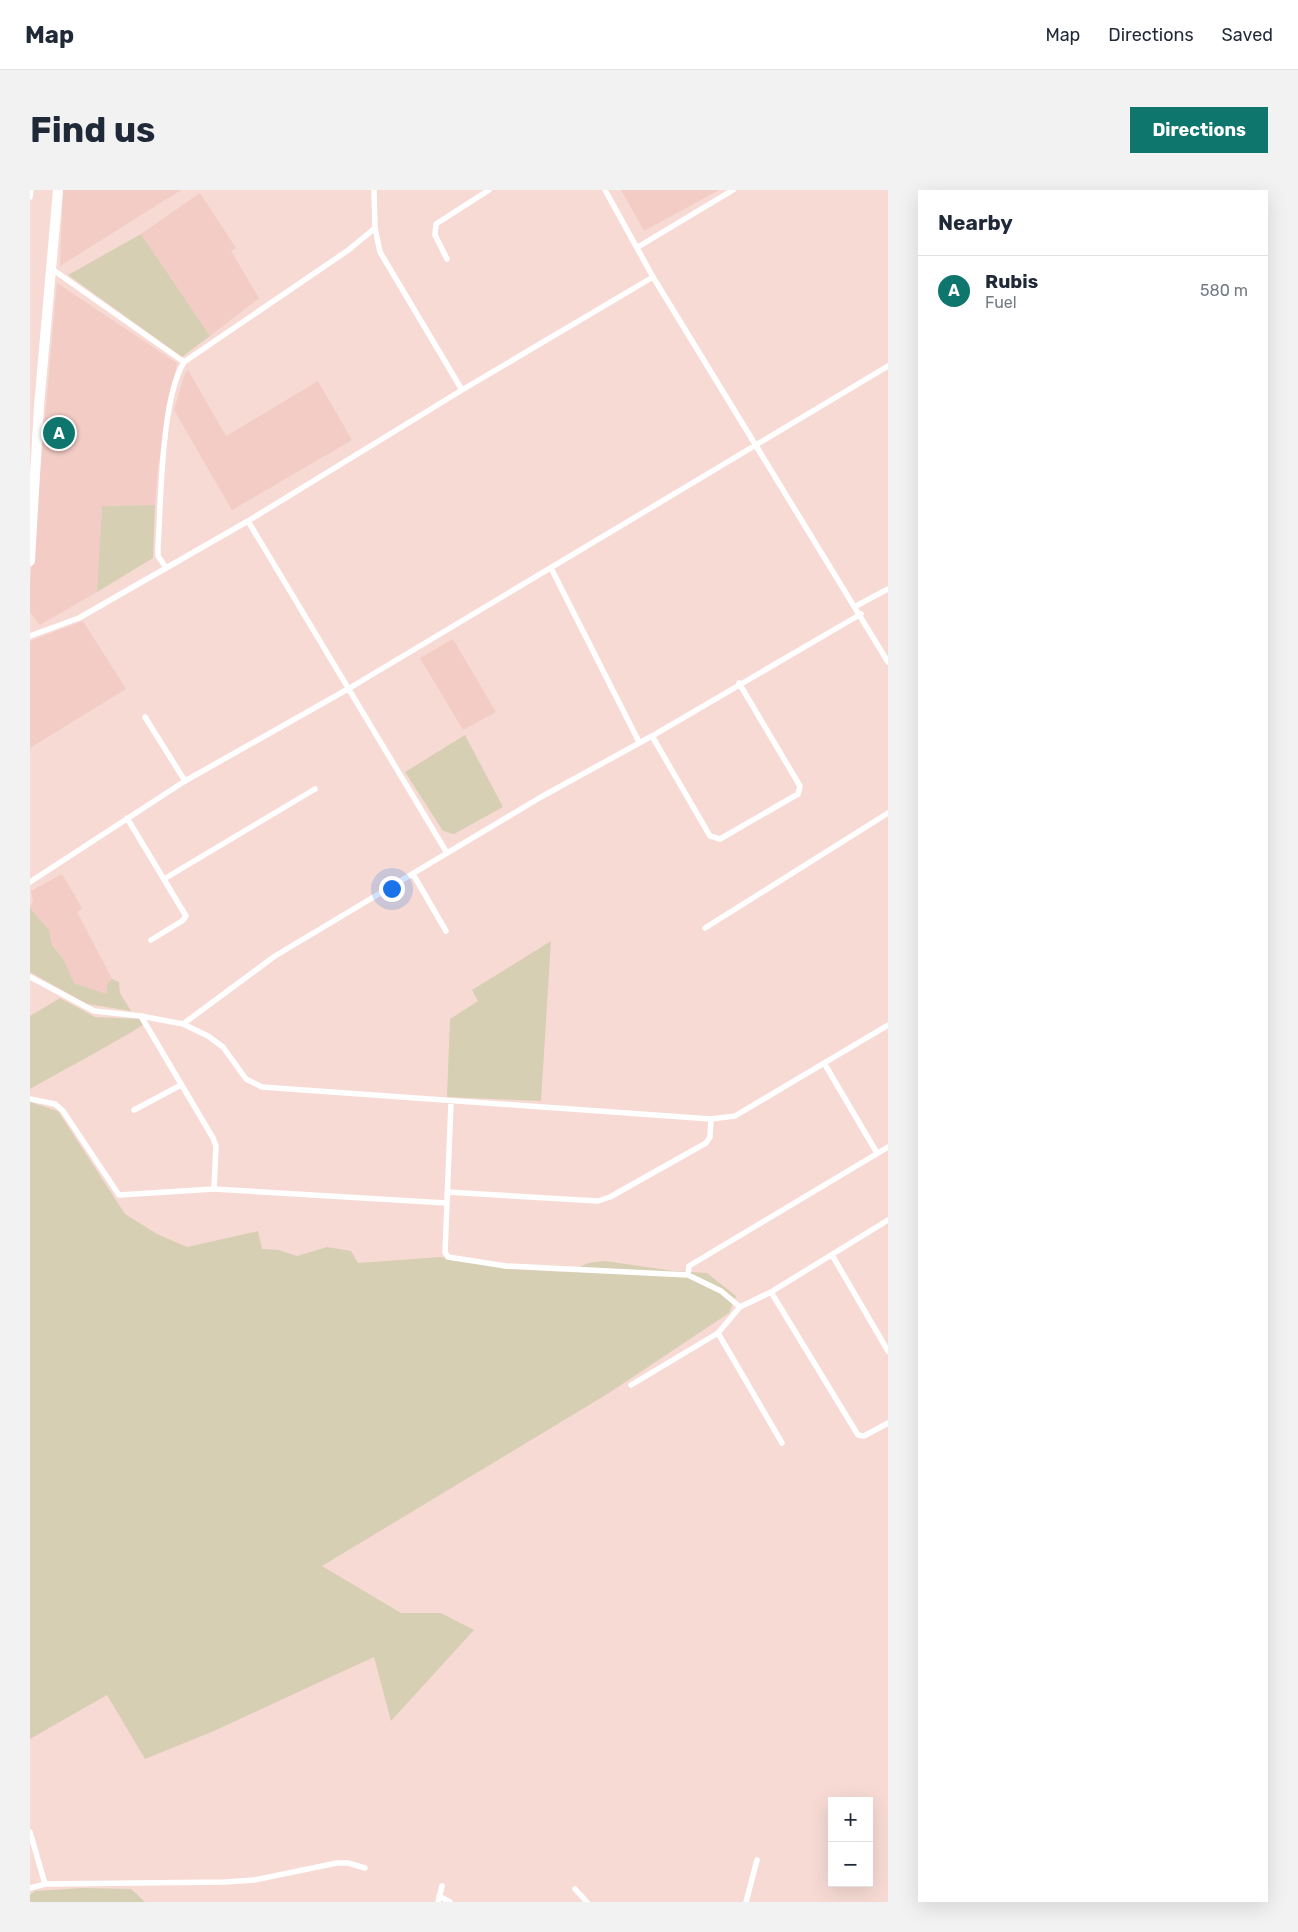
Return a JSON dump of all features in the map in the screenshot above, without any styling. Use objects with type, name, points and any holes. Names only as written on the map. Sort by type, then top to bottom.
[{"type":"highway","points":[[30,561],[39,406],[58,190]]},
{"type":"street","points":[[30,198],[31,190]]},
{"type":"street","points":[[374,190],[375,228],[380,252],[462,390]]},
{"type":"street","points":[[447,259],[435,235],[436,224],[489,190]]},
{"type":"street","points":[[605,190],[653,277],[861,614],[888,662]]},
{"type":"street","points":[[638,247],[733,190]]},
{"type":"street","points":[[165,566],[158,556],[158,547],[166,432],[175,383],[184,362],[347,251],[375,228]]},
{"type":"street","points":[[52,269],[184,362]]},
{"type":"street","points":[[30,636],[79,618],[165,566],[248,521],[462,390],[653,277]]},
{"type":"street","points":[[30,882],[184,781],[348,689],[888,366]]},
{"type":"street","points":[[248,521],[447,853]]},
{"type":"street","points":[[551,568],[639,742]]},
{"type":"street","points":[[856,606],[888,589]]},
{"type":"street","points":[[183,1024],[275,956],[447,853],[861,614]]},
{"type":"street","points":[[652,736],[710,836],[714,839],[720,839],[798,794],[800,786],[739,683]]},
{"type":"street","points":[[145,717],[184,781]]},
{"type":"street","points":[[164,879],[316,789]]},
{"type":"street","points":[[705,928],[888,813]]},
{"type":"street","points":[[127,818],[186,916],[182,921],[151,940]]},
{"type":"street","points":[[412,874],[446,931]]},
{"type":"street","points":[[30,977],[94,1011],[141,1016],[183,1024],[216,1040],[246,1079],[262,1087],[451,1102],[711,1119],[735,1116],[888,1025]]},
{"type":"street","points":[[141,1016],[215,1142],[214,1189]]},
{"type":"street","points":[[824,1063],[877,1153]]},
{"type":"street","points":[[134,1110],[181,1084]]},
{"type":"street","points":[[30,1099],[55,1104],[64,1111],[119,1195],[214,1189],[446,1203]]},
{"type":"street","points":[[451,1102],[445,1252],[448,1257],[506,1266],[688,1275],[721,1291],[740,1307]]},
{"type":"street","points":[[447,1192],[598,1201],[610,1197],[706,1143],[710,1137],[711,1119]]},
{"type":"street","points":[[688,1275],[689,1266],[888,1147]]},
{"type":"street","points":[[631,1385],[718,1334],[740,1307],[771,1292],[888,1221]]},
{"type":"street","points":[[832,1255],[888,1351]]},
{"type":"street","points":[[771,1292],[858,1435],[864,1436],[888,1423]]},
{"type":"street","points":[[718,1334],[782,1443]]},
{"type":"street","points":[[30,1832],[45,1884]]},
{"type":"street","points":[[746,1902],[757,1860]]},
{"type":"street","points":[[30,1888],[45,1884],[254,1880],[337,1863],[365,1868]]},
{"type":"street","points":[[442,1886],[439,1899],[450,1902]]},
{"type":"street","points":[[575,1889],[587,1902]]},
{"type":"shaded area","points":[[63,190],[181,190],[60,266]]},
{"type":"shaded area","points":[[621,190],[719,190],[644,231]]},
{"type":"shaded area","points":[[200,193],[236,248],[231,251],[259,298],[210,336],[141,234]]},
{"type":"shaded area","points":[[141,234],[210,336],[182,357],[68,275]]},
{"type":"shaded area","points":[[57,283],[177,363],[158,467],[155,505],[102,506],[97,592],[40,625],[30,612],[30,586]]},
{"type":"shaded area","points":[[188,370],[226,436],[318,381],[352,440],[232,510],[174,410],[185,373]]},
{"type":"shaded area","points":[[155,505],[153,558],[97,592],[102,506]]},
{"type":"shaded area","points":[[83,621],[126,689],[30,748],[30,641]]},
{"type":"shaded area","points":[[453,639],[496,712],[463,730],[420,658]]},
{"type":"shaded area","points":[[465,735],[503,807],[454,834],[443,831],[405,772]]},
{"type":"shaded area","points":[[62,874],[82,908],[77,912],[112,979],[107,984],[107,994],[74,983],[64,960],[52,945],[49,930],[30,908],[33,900],[31,891]]},
{"type":"shaded area","points":[[30,908],[49,930],[52,945],[64,960],[74,983],[107,994],[107,984],[112,979],[119,982],[120,993],[131,1011],[87,1004],[30,972]]},
{"type":"shaded area","points":[[551,941],[541,1101],[447,1097],[450,1019],[478,1001],[472,990]]},
{"type":"shaded area","points":[[60,998],[95,1017],[139,1019],[143,1025],[30,1089],[30,1016]]},
{"type":"shaded area","points":[[30,1102],[58,1111],[125,1214],[157,1234],[187,1247],[258,1231],[262,1249],[279,1250],[297,1256],[327,1247],[351,1251],[358,1263],[441,1257],[507,1269],[570,1272],[588,1263],[605,1261],[674,1271],[707,1273],[736,1296],[729,1313],[609,1393],[322,1566],[401,1613],[441,1613],[474,1630],[391,1721],[374,1657],[214,1731],[145,1759],[107,1695],[30,1739]]},
{"type":"shaded area","points":[[83,1888],[131,1889],[145,1902],[30,1902],[30,1895],[35,1891]]},
{"type":"place","name":"Rubis","points":[[59,433]]}]
